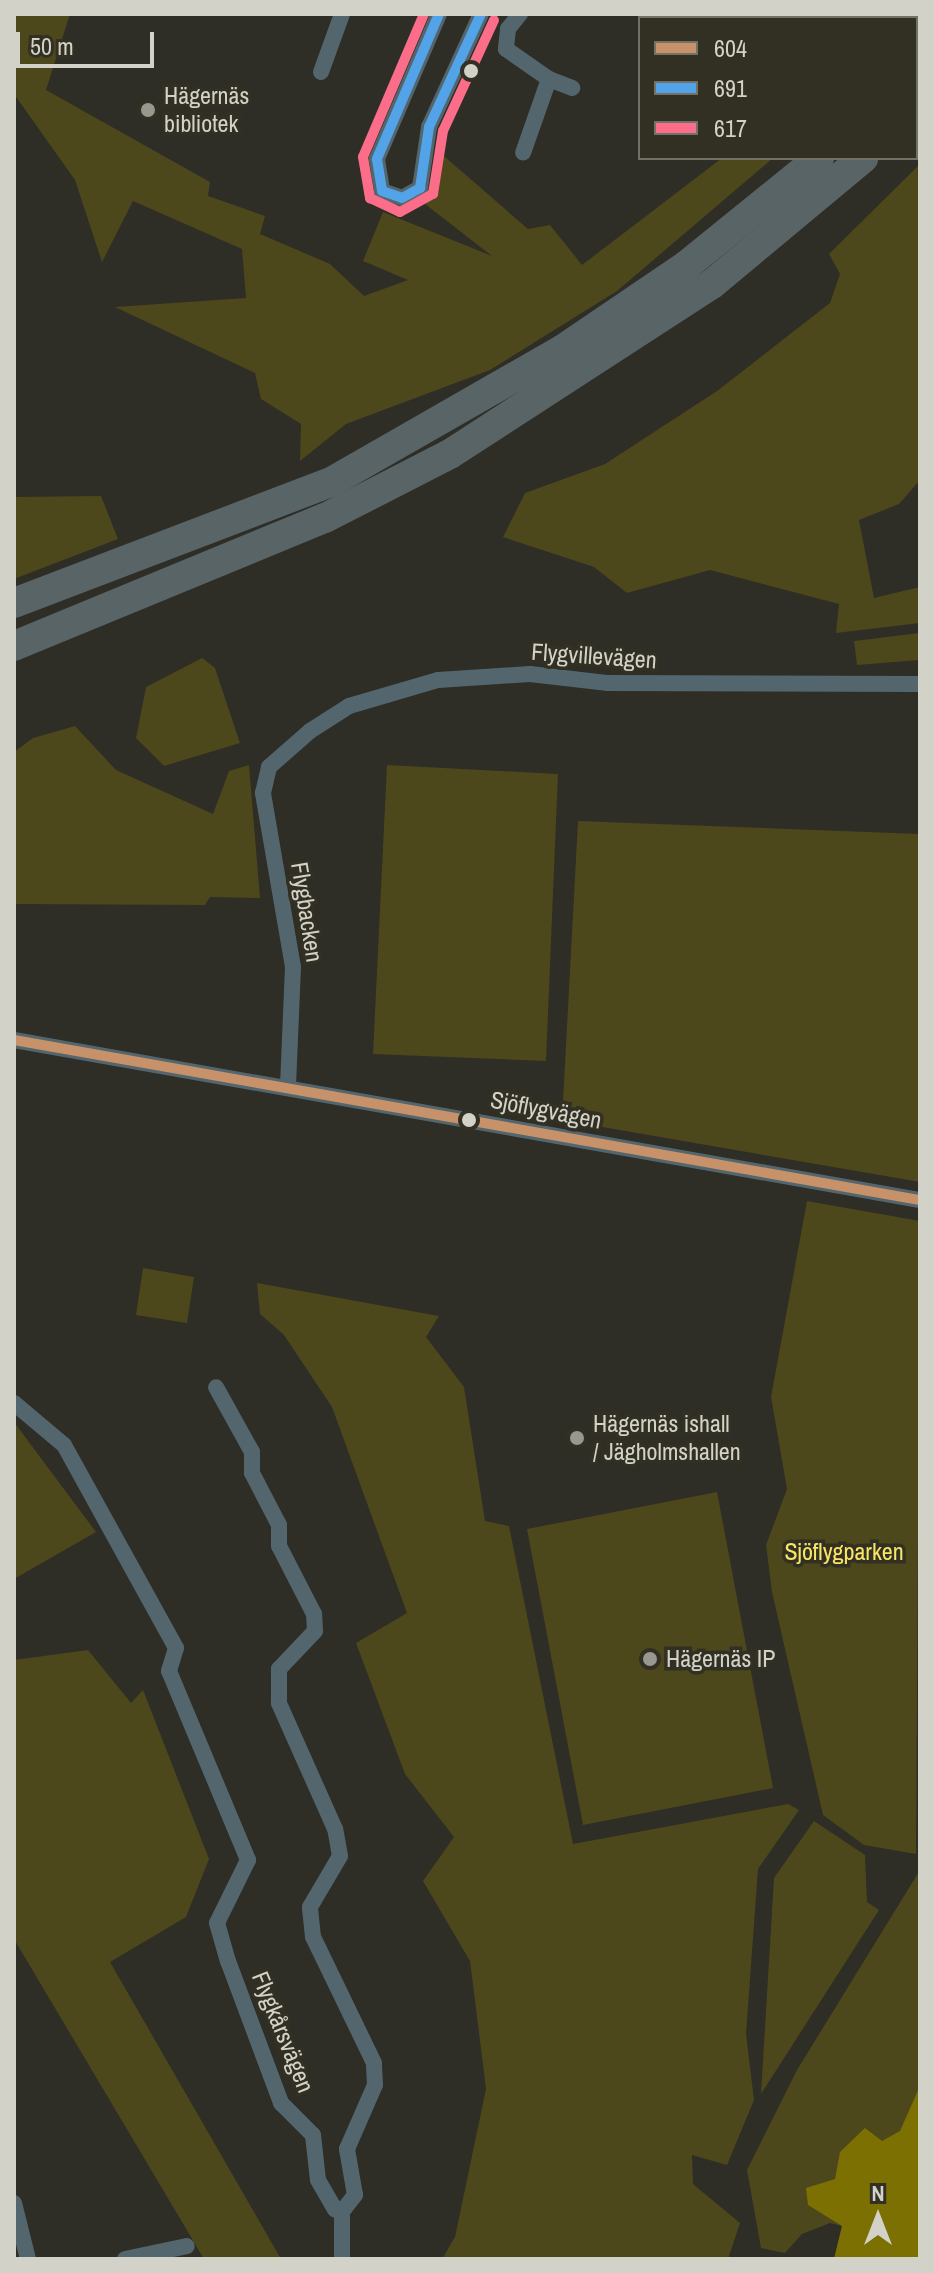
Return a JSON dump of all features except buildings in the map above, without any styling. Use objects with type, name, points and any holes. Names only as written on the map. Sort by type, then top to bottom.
[{"type":"highway","points":[[14,603],[333,481],[562,350],[687,265],[817,160]]},
{"type":"highway","points":[[14,646],[325,518],[450,454],[712,284],[861,160]]},
{"type":"street","points":[[321,72],[342,14]]},
{"type":"street","points":[[439,14],[377,159],[382,191],[402,198],[420,188],[429,127],[481,14]]},
{"type":"street","points":[[520,14],[508,29],[506,49],[549,79],[572,88]]},
{"type":"street","points":[[523,153],[549,79]]},
{"type":"street","name":"Flygvillevägen","points":[[282,750],[349,706],[438,680],[530,674],[624,684],[920,684]]},
{"type":"street","name":"Flygbacken","points":[[282,750],[263,793],[293,967],[288,1086]]},
{"type":"street","name":"Sjöflygvägen","points":[[17,1042],[288,1086],[920,1200]]},
{"type":"street","points":[[216,1387],[252,1452],[252,1473],[279,1525],[279,1546],[314,1614],[315,1631],[279,1669],[279,1703],[335,1829],[340,1856],[310,1907],[313,1937],[374,2063],[372,2096],[347,2149],[355,2195],[342,2209],[342,2259]]},
{"type":"street","name":"Flygkårsvägen","points":[[14,1403],[64,1445],[176,1648],[169,1671],[248,1860],[217,1923],[228,1961],[281,2103],[313,2135],[318,2180],[342,2209]]},
{"type":"street","points":[[14,2203],[28,2259]]},
{"type":"street","points":[[125,2259],[187,2246]]},
{"type":"green space","points":[[14,14],[70,14],[46,90],[210,182],[208,196],[265,216],[260,234],[330,264],[364,296],[408,280],[363,261],[383,212],[492,256],[425,204],[437,150],[528,229],[550,225],[582,265],[719,160],[771,160],[617,291],[490,370],[346,424],[300,461],[301,424],[261,399],[255,373],[115,307],[246,298],[242,249],[133,201],[102,262],[75,180],[14,94]]},
{"type":"green space","points":[[789,14],[920,14],[918,18],[918,16]]},
{"type":"green space","points":[[920,164],[920,480],[899,504],[859,520],[874,598],[920,587],[920,623],[836,633],[839,604],[710,570],[627,593],[594,567],[503,537],[525,493],[605,464],[717,391],[830,303],[840,274],[829,254]]},
{"type":"green space","points":[[101,496],[118,539],[14,579],[14,497]]},
{"type":"green space","points":[[920,633],[920,660],[857,665],[854,641]]},
{"type":"green space","points":[[202,658],[215,668],[240,743],[164,766],[136,738],[146,687]]},
{"type":"green space","points":[[75,726],[116,770],[213,814],[229,771],[249,765],[260,898],[210,897],[205,905],[14,904],[14,752],[33,738]]},
{"type":"green space","points":[[387,765],[558,774],[546,1061],[373,1054]]},
{"type":"green space","points":[[578,821],[920,834],[920,1182],[562,1120]]},
{"type":"green space","name":"Sjöflygparken","points":[[807,1201],[920,1221],[916,1854],[864,1845],[823,1815],[772,1592],[766,1545],[787,1489],[771,1397]]},
{"type":"green space","points":[[143,1268],[194,1277],[187,1323],[136,1315]]},
{"type":"green space","points":[[257,1283],[439,1316],[426,1337],[464,1387],[485,1521],[509,1526],[573,1844],[788,1804],[799,1810],[758,1869],[746,2034],[754,2100],[727,2165],[692,2155],[693,2184],[740,2223],[728,2259],[442,2259],[455,2237],[486,2089],[470,1961],[423,1881],[454,1837],[405,1774],[356,1643],[407,1613],[332,1407],[284,1335],[260,1314]]},
{"type":"green space","points":[[14,1422],[96,1532],[14,1579]]},
{"type":"green space","name":"Hägernäs IP","points":[[717,1492],[773,1788],[583,1825],[527,1529]]},
{"type":"green space","points":[[88,1650],[131,1703],[143,1690],[209,1859],[186,1917],[110,1962],[281,2259],[204,2259],[14,1939],[14,1660]]},
{"type":"green space","points":[[814,1821],[865,1855],[867,1902],[879,1910],[761,2094],[774,1878]]},
{"type":"green space","points":[[920,1870],[920,2185],[834,2259],[842,2226],[830,2223],[802,2234],[785,2253],[761,2248],[747,2170],[797,2070]]},
{"type":"shaded area","points":[[920,2086],[920,2259],[834,2259],[842,2226],[808,2205],[806,2188],[835,2179],[840,2152],[865,2128],[882,2141],[900,2131]]},
{"type":"transit line","name":"617","points":[[424,14],[363,157],[370,198],[400,212],[433,194],[443,131],[494,20]]},
{"type":"transit line","name":"691","points":[[439,14],[377,159],[382,191],[402,198],[420,188],[429,127],[481,14]]},
{"type":"transit line","name":"604","points":[[14,1040],[920,1200]]},
{"type":"place","name":"Hägernäs bibliotek","points":[[148,110]]},
{"type":"place","name":"Hägernäs ishall / Jägholmshallen","points":[[577,1438]]},
{"type":"place","name":"Hägernäs IP","points":[[650,1659]]}]
